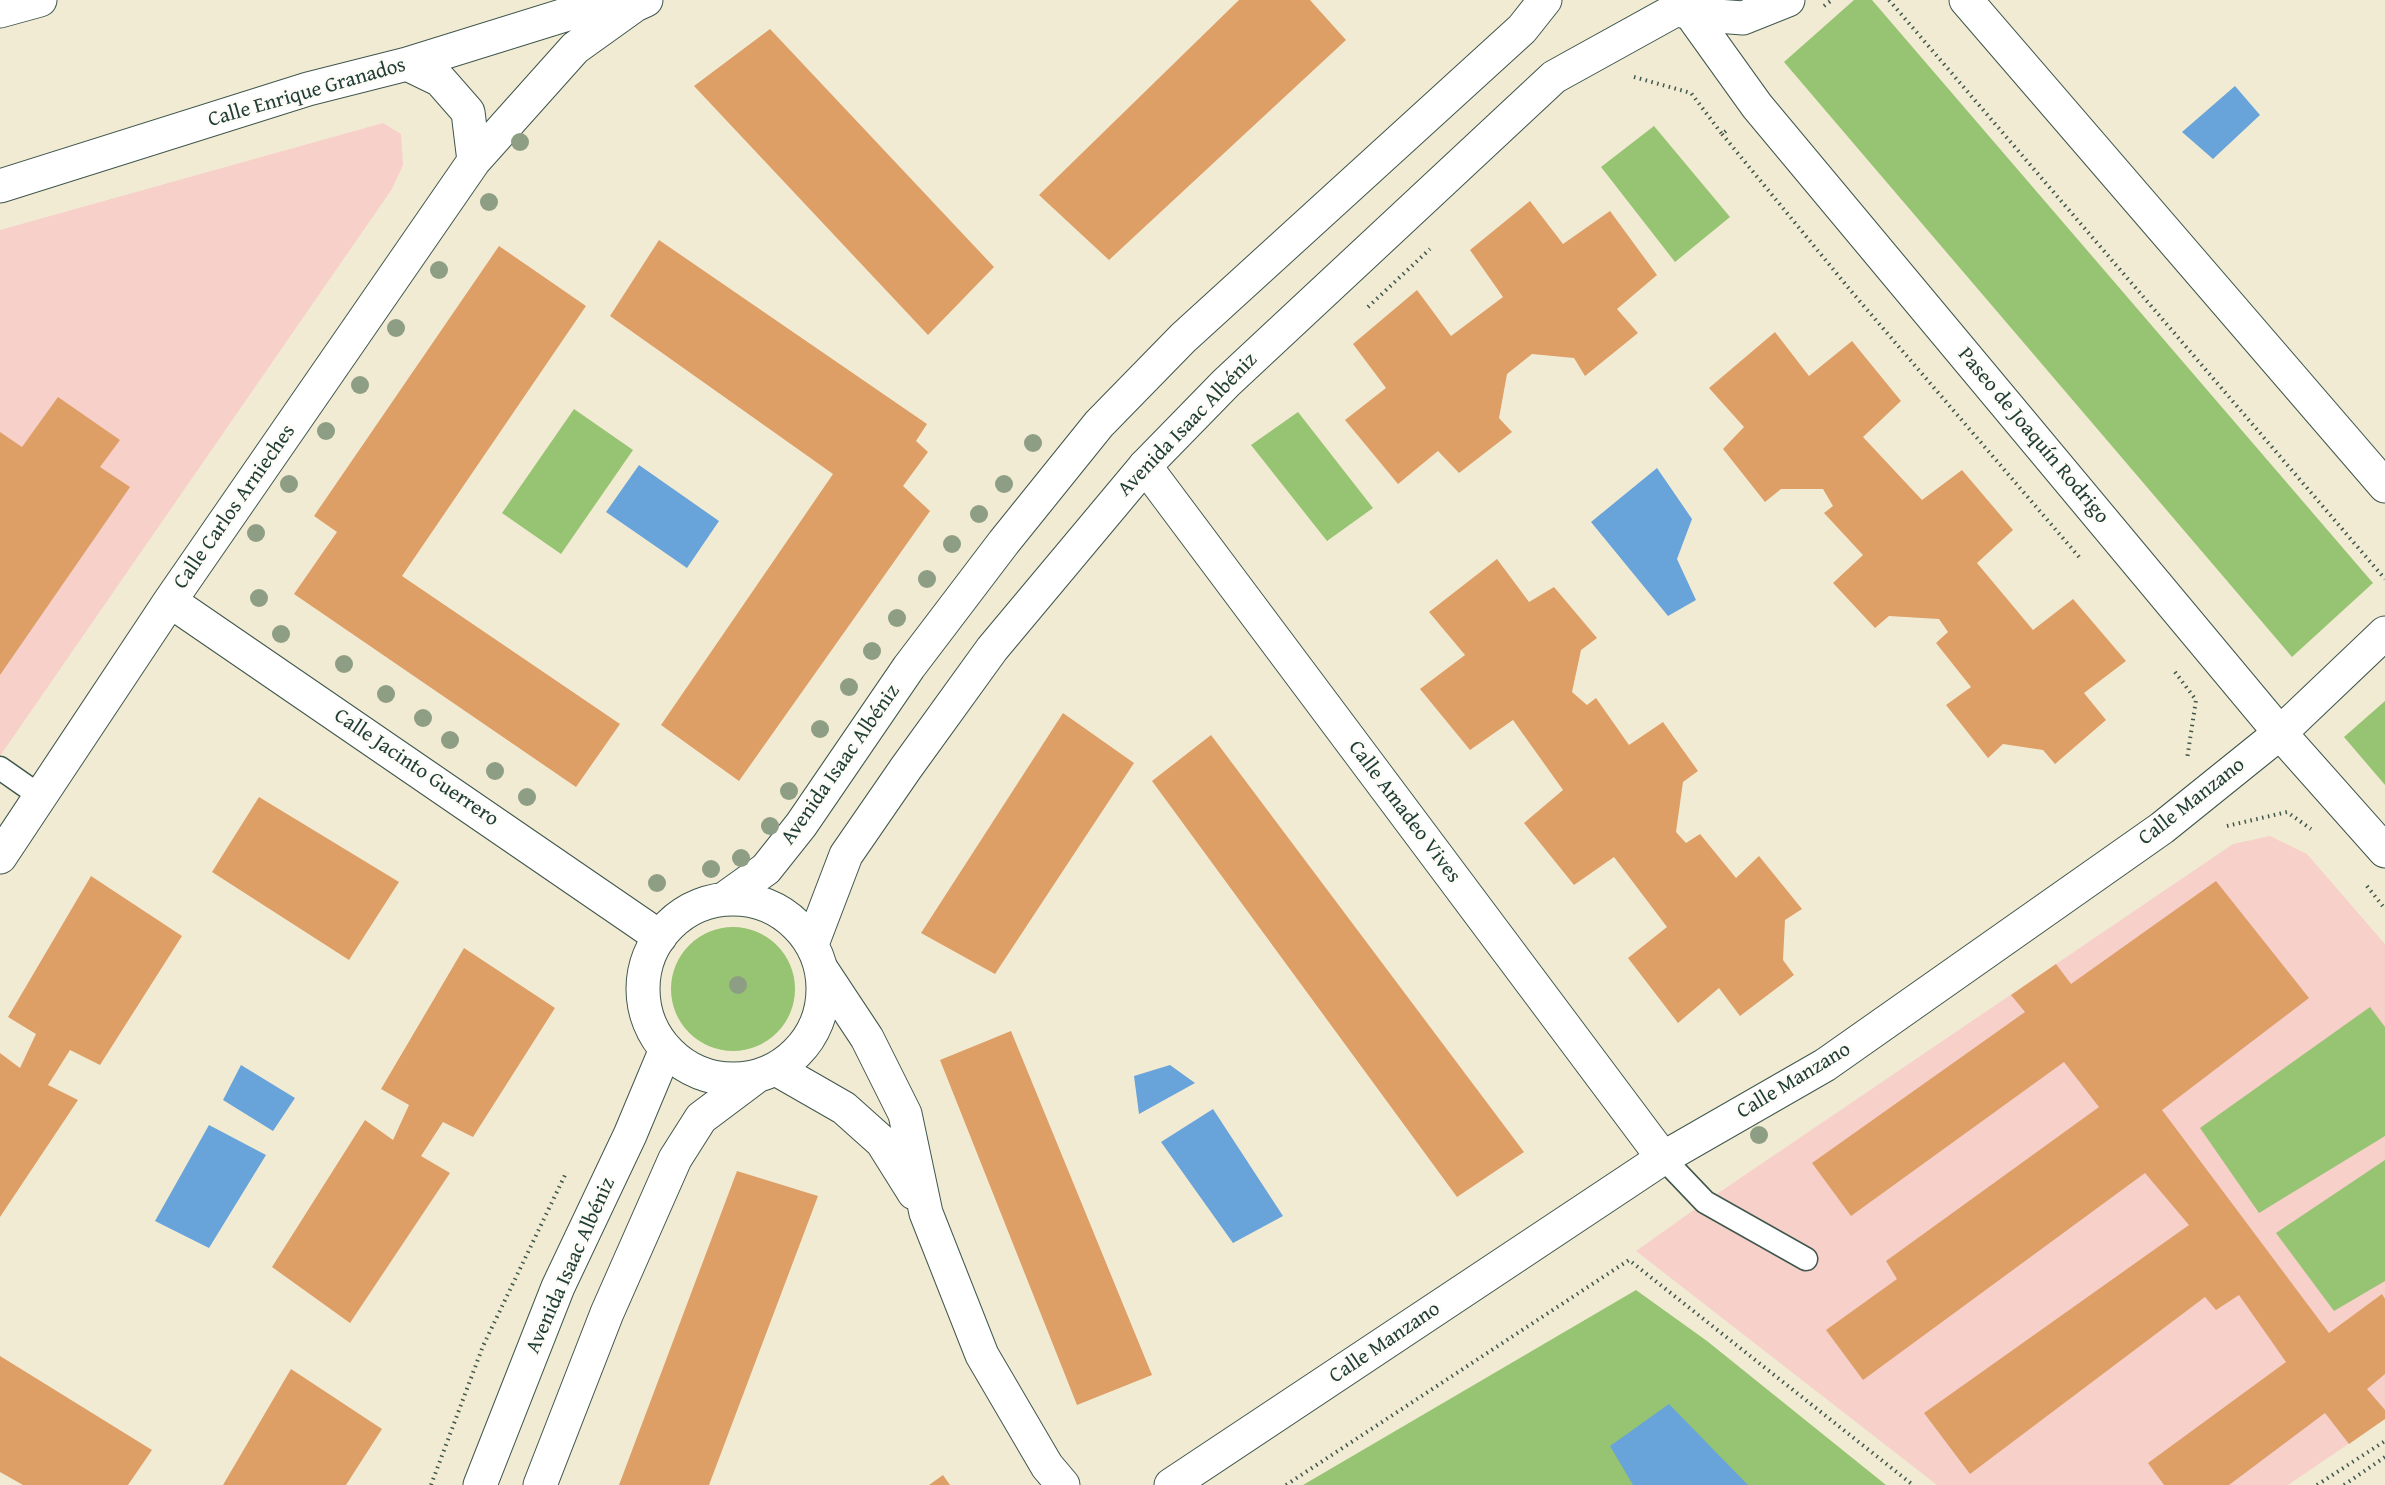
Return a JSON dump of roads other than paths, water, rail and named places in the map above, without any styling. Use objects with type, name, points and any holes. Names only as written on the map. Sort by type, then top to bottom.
[{"type":"street","points":[[0,11],[40,0]]},
{"type":"street","name":"Calle Enrique Granados","points":[[0,186],[308,89],[407,64],[614,0]]},
{"type":"street","name":"Calle Carlos Arnieches","points":[[0,857],[170,601],[474,161],[575,48],[635,5],[646,0]]},
{"type":"street","name":"Avenida Isaac Albéniz","points":[[724,899],[766,869],[909,667],[1004,542],[1099,424],[1183,338],[1522,29],[1545,0]]},
{"type":"street","points":[[1678,8],[1743,18],[1788,0]]},
{"type":"street","points":[[1966,0],[2385,486]]},
{"type":"street","name":"Avenida Isaac Albéniz","points":[[817,957],[846,855],[992,650],[1145,466],[1226,383],[1554,77],[1678,8]]},
{"type":"street","name":"Paseo de Joaquín Rodrigo","points":[[1678,8],[1756,106],[2280,733],[2385,851]]},
{"type":"street","points":[[407,64],[440,80],[468,112],[474,161]]},
{"type":"street","name":"Calle Amadeo Vives","points":[[1145,466],[1663,1158]]},
{"type":"street","name":"Calle Jacinto Guerrero","points":[[170,601],[660,937]]},
{"type":"street","name":"Calle Manzano","points":[[1171,1485],[1663,1158],[1825,1065],[2162,828],[2280,733],[2385,633]]},
{"type":"street","points":[[926,1213],[882,1142],[844,1108],[766,1073],[732,1079],[707,1075],[685,1065],[666,1049],[650,1023],[643,994],[646,964],[660,937],[677,918],[699,906],[724,899],[750,900],[775,909],[796,924],[867,1038],[905,1113],[926,1213],[982,1355],[1047,1466],[1063,1485]]},
{"type":"street","points":[[540,1485],[607,1313],[675,1159],[701,1118],[799,1051],[815,1027],[823,999],[817,957]]},
{"type":"street","name":"Avenida Isaac Albéniz","points":[[480,1485],[558,1287],[630,1135],[666,1049]]},
{"type":"lane","points":[[0,768],[40,796]]},
{"type":"lane","points":[[1663,1158],[1705,1202],[1806,1259]]},
{"type":"water","points":[[2235,86],[2260,115],[2213,159],[2182,132]]},
{"type":"water","points":[[639,465],[719,521],[687,568],[606,512]]},
{"type":"water","points":[[1657,468],[1692,519],[1677,559],[1696,600],[1668,616],[1591,522]]},
{"type":"water","points":[[241,1065],[295,1098],[273,1131],[223,1100]]},
{"type":"water","points":[[1170,1065],[1195,1083],[1139,1114],[1134,1076]]},
{"type":"water","points":[[1213,1109],[1283,1216],[1233,1243],[1161,1142]]},
{"type":"water","points":[[209,1125],[266,1155],[209,1248],[155,1221]]},
{"type":"water","points":[[1669,1404],[1748,1485],[1633,1485],[1610,1446]]}]
